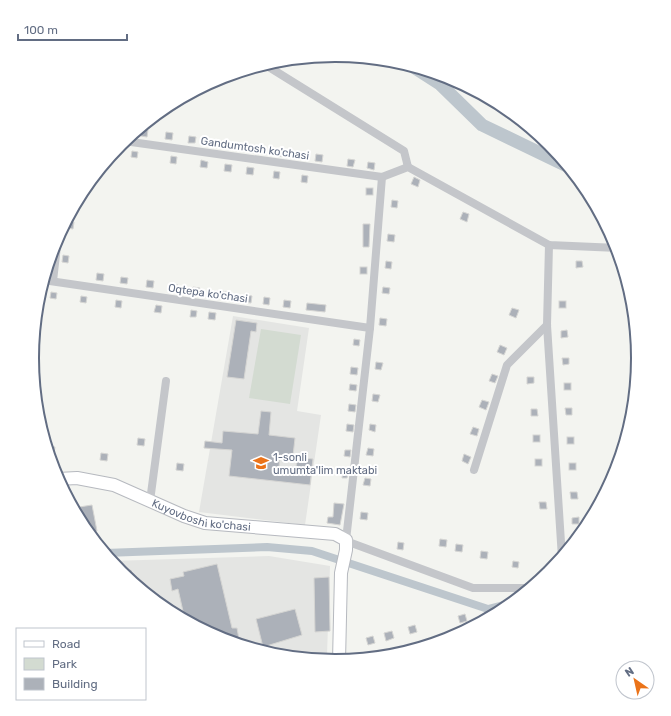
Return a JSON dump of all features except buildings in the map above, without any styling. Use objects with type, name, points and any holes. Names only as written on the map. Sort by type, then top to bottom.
[{"type":"main road","name":"Kuyovboshi ko'chasi","points":[[65,479],[77,478],[114,485],[184,516],[205,523],[334,534],[346,544]]},
{"type":"main road","points":[[339,654],[341,573],[346,544]]},
{"type":"street","points":[[272,69],[404,151],[408,167],[549,245],[610,248]]},
{"type":"street","name":"Gandumtosh ko'chasi","points":[[132,142],[382,177]]},
{"type":"street","points":[[346,544],[370,328],[382,177],[408,167]]},
{"type":"street","points":[[549,245],[547,325],[561,549]]},
{"type":"street","points":[[53,281],[55,263]]},
{"type":"street","name":"Oqtepa ko'chasi","points":[[49,281],[370,328]]},
{"type":"street","points":[[474,470],[507,365],[547,325]]},
{"type":"street","points":[[150,501],[166,381]]},
{"type":"street","name":"Kuyovboshi ko'chasi","points":[[346,544],[473,588],[522,588]]},
{"type":"shaded area","name":"1-sonli umumta'lim maktabi","points":[[233,316],[309,328],[297,411],[321,415],[305,525],[199,512]]},
{"type":"shaded area","points":[[269,556],[330,566],[327,654],[278,649],[240,639],[204,624],[171,605],[155,593],[140,581],[120,561]]},
{"type":"green space","points":[[261,329],[301,335],[290,404],[249,398]]},
{"type":"waterway","points":[[428,76],[440,84],[482,125],[556,161]]},
{"type":"waterway","points":[[113,553],[267,547],[312,551],[488,609],[498,607]]},
{"type":"place","name":"1-sonli umumta'lim maktabi","points":[[261,463]]}]
